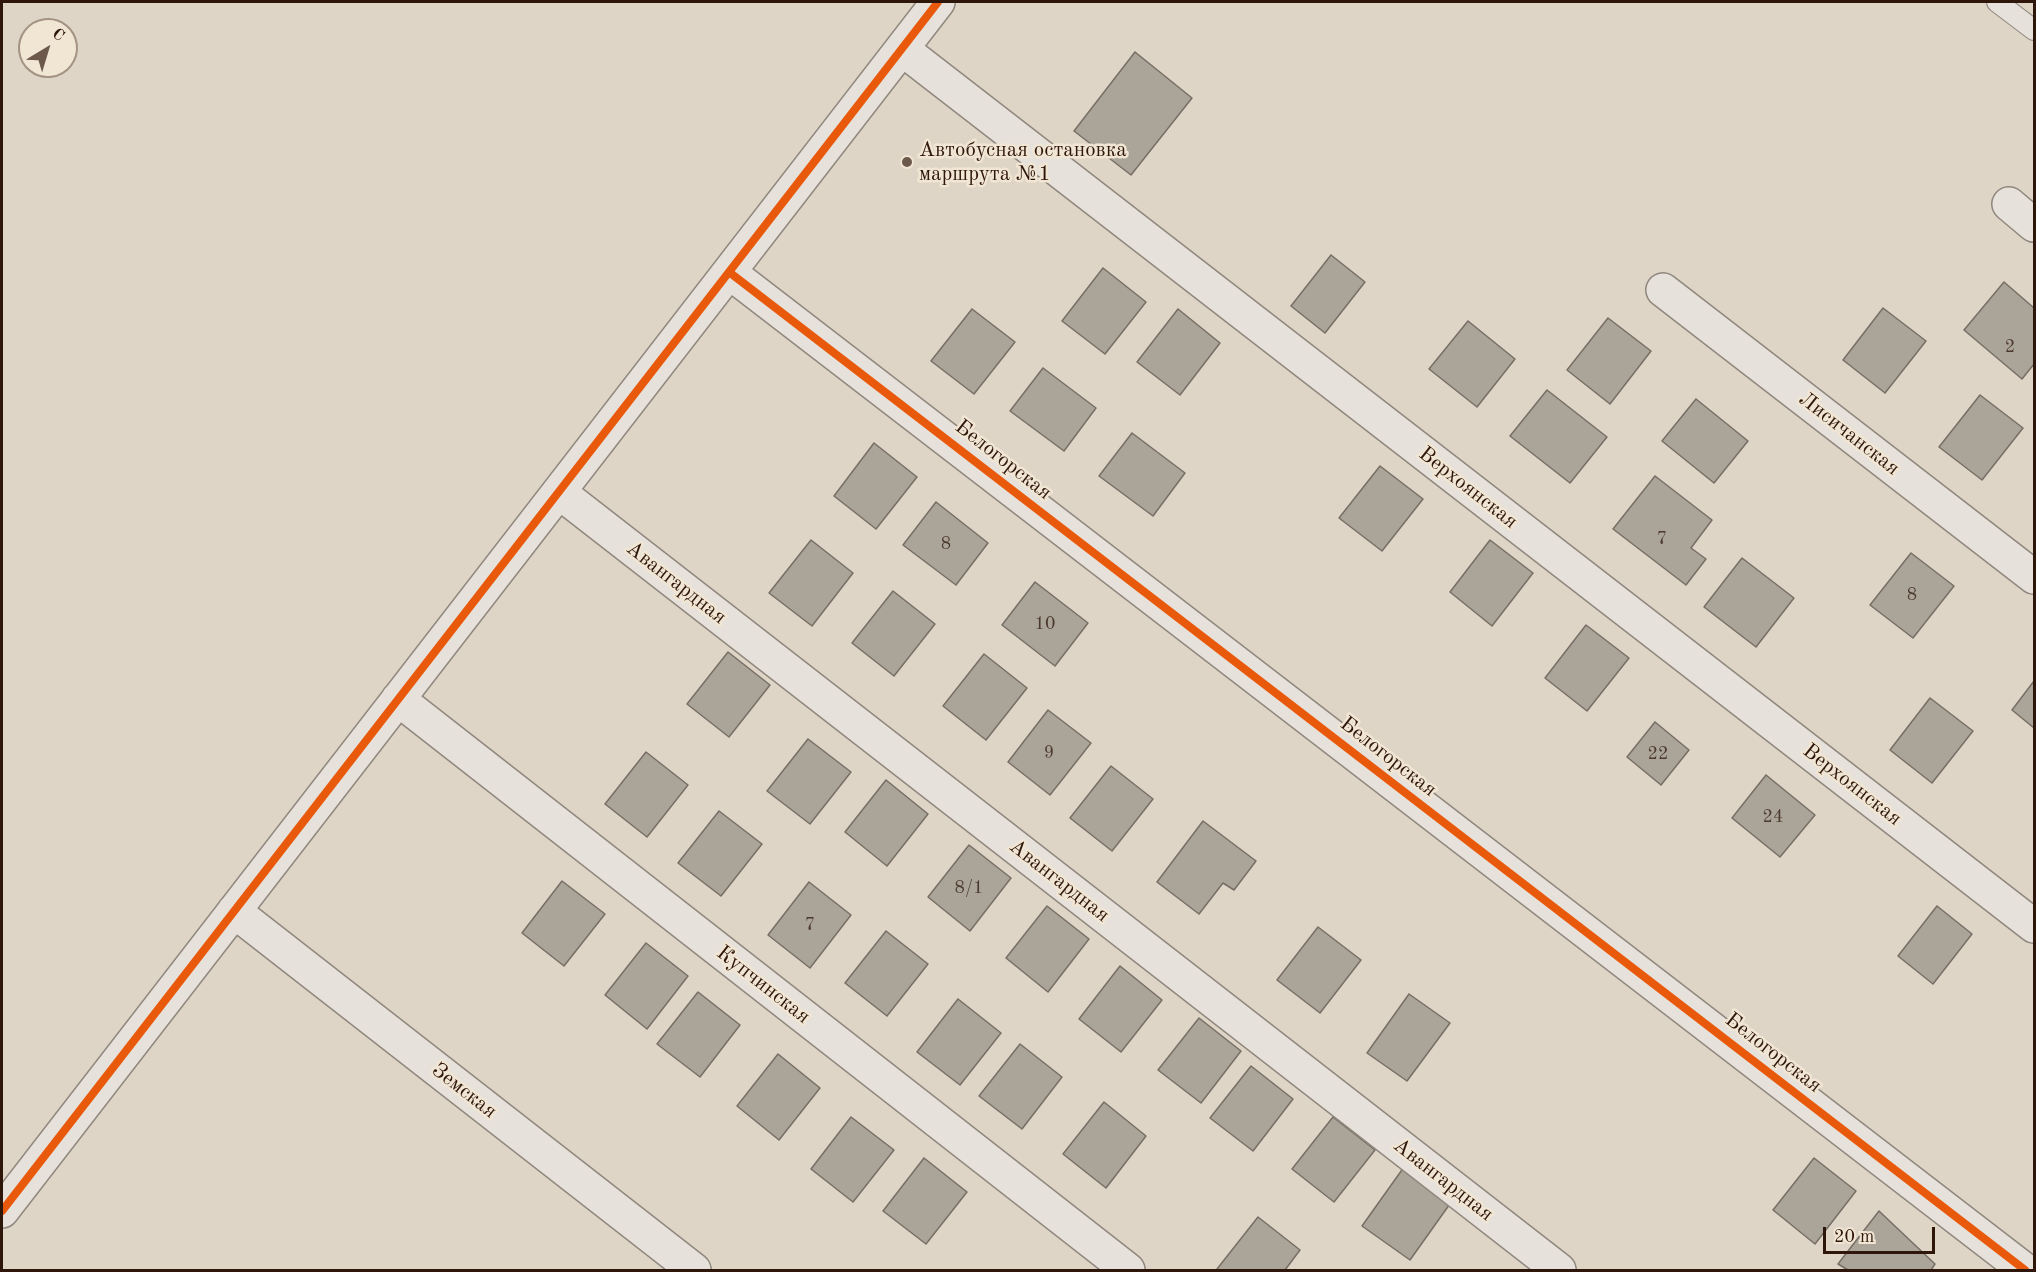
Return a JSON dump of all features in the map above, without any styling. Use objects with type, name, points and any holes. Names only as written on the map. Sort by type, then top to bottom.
[{"type":"street","points":[[2,1211],[938,2]]},
{"type":"street","name":"Верхоянская","points":[[902,49],[2034,926]]},
{"type":"street","points":[[2008,204],[2034,225]]},
{"type":"street","name":"Белогорская","points":[[729,272],[2025,1270]]},
{"type":"street","name":"Лисичанская","points":[[1663,290],[2034,577]]},
{"type":"street","name":"Авангардная","points":[[559,492],[1559,1270]]},
{"type":"street","name":"Купчинская","points":[[398,699],[1128,1270]]},
{"type":"street","name":"Земская","points":[[234,911],[694,1270]]},
{"type":"lane","points":[[1997,2],[2034,30]]},
{"type":"building","points":[[1135,52],[1192,98],[1131,175],[1074,131]]},
{"type":"building","points":[[1331,255],[1365,282],[1325,333],[1291,306]]},
{"type":"building","points":[[1103,268],[1146,302],[1105,354],[1062,321]]},
{"type":"building","points":[[2004,282],[2034,308],[2034,364],[2022,379],[1964,330]]},
{"type":"building","points":[[1883,308],[1926,341],[1885,393],[1843,360]]},
{"type":"building","points":[[972,309],[1015,342],[974,394],[931,361]]},
{"type":"building","points":[[1178,309],[1220,343],[1180,395],[1137,362]]},
{"type":"building","points":[[1608,318],[1651,351],[1610,404],[1567,370]]},
{"type":"building","points":[[1468,321],[1515,359],[1477,407],[1429,369]]},
{"type":"building","points":[[1043,368],[1096,408],[1064,451],[1010,411]]},
{"type":"building","points":[[1547,390],[1607,437],[1570,483],[1510,436]]},
{"type":"building","points":[[1980,395],[2023,428],[1982,480],[1939,447]]},
{"type":"building","points":[[1696,399],[1748,441],[1714,483],[1662,441]]},
{"type":"building","points":[[1132,433],[1185,473],[1153,516],[1099,476]]},
{"type":"building","points":[[874,443],[917,477],[876,529],[834,496]]},
{"type":"building","points":[[1380,466],[1423,499],[1382,551],[1339,518]]},
{"type":"building","points":[[1655,476],[1712,520],[1691,548],[1706,559],[1686,585],[1613,529]]},
{"type":"building","points":[[936,502],[988,543],[956,585],[903,545]]},
{"type":"building","points":[[811,540],[853,573],[812,626],[769,593]]},
{"type":"building","points":[[1490,540],[1533,573],[1492,626],[1450,592]]},
{"type":"building","points":[[1911,553],[1954,586],[1913,638],[1870,605]]},
{"type":"building","points":[[1742,558],[1794,598],[1756,647],[1704,607]]},
{"type":"building","points":[[1035,582],[1088,623],[1055,666],[1002,625]]},
{"type":"building","points":[[893,591],[935,624],[894,676],[852,643]]},
{"type":"building","points":[[1586,625],[1629,658],[1587,711],[1545,678]]},
{"type":"building","points":[[728,652],[770,685],[729,737],[687,704]]},
{"type":"building","points":[[984,654],[1027,688],[986,740],[943,706]]},
{"type":"building","points":[[2034,681],[2034,728],[2012,710]]},
{"type":"building","points":[[1930,698],[1973,731],[1932,783],[1890,750]]},
{"type":"building","points":[[1048,710],[1091,743],[1050,795],[1008,762]]},
{"type":"building","points":[[1655,722],[1689,750],[1661,785],[1627,757]]},
{"type":"building","points":[[808,739],[851,772],[810,824],[767,791]]},
{"type":"building","points":[[646,752],[688,785],[647,837],[605,804]]},
{"type":"building","points":[[1111,766],[1153,799],[1112,851],[1070,818]]},
{"type":"building","points":[[1766,775],[1815,815],[1780,857],[1732,818]]},
{"type":"building","points":[[886,780],[928,814],[887,866],[845,832]]},
{"type":"building","points":[[719,811],[762,844],[721,896],[678,863]]},
{"type":"building","points":[[1203,821],[1256,861],[1234,890],[1223,883],[1199,914],[1157,882]]},
{"type":"building","points":[[969,845],[1011,878],[970,931],[928,897]]},
{"type":"building","points":[[562,881],[605,914],[564,966],[522,933]]},
{"type":"building","points":[[809,882],[851,915],[810,968],[768,935]]},
{"type":"building","points":[[1047,906],[1089,939],[1048,992],[1006,958]]},
{"type":"building","points":[[1937,906],[1972,934],[1933,984],[1898,956]]},
{"type":"building","points":[[1318,927],[1361,960],[1320,1013],[1277,980]]},
{"type":"building","points":[[886,931],[928,964],[887,1016],[845,983]]},
{"type":"building","points":[[646,943],[688,976],[647,1029],[605,995]]},
{"type":"building","points":[[1120,966],[1162,1000],[1121,1052],[1079,1019]]},
{"type":"building","points":[[698,992],[740,1025],[700,1077],[657,1044]]},
{"type":"building","points":[[1409,994],[1450,1023],[1407,1081],[1367,1053]]},
{"type":"building","points":[[958,999],[1001,1033],[960,1085],[917,1052]]},
{"type":"building","points":[[1199,1018],[1241,1051],[1201,1103],[1158,1070]]},
{"type":"building","points":[[1020,1044],[1062,1077],[1022,1129],[979,1096]]},
{"type":"building","points":[[778,1054],[820,1088],[779,1140],[737,1106]]},
{"type":"building","points":[[1251,1066],[1293,1099],[1253,1151],[1210,1118]]},
{"type":"building","points":[[1104,1102],[1146,1136],[1106,1188],[1063,1154]]},
{"type":"building","points":[[851,1117],[894,1150],[853,1202],[811,1169]]},
{"type":"building","points":[[1333,1117],[1375,1150],[1334,1202],[1292,1169]]},
{"type":"building","points":[[924,1158],[967,1192],[926,1244],[883,1211]]},
{"type":"building","points":[[1814,1158],[1856,1191],[1815,1244],[1773,1210]]},
{"type":"building","points":[[1404,1167],[1452,1201],[1410,1260],[1362,1226]]},
{"type":"building","points":[[1879,1211],[1935,1264],[1931,1270],[1848,1270],[1838,1264]]},
{"type":"building","points":[[1258,1217],[1300,1250],[1285,1270],[1217,1269]]},
{"type":"cycle path","points":[[2,1211],[938,2]]},
{"type":"cycle path","points":[[729,272],[2025,1270]]},
{"type":"place","name":"Автобусная остановка маршрута №1","points":[[907,162]]}]
